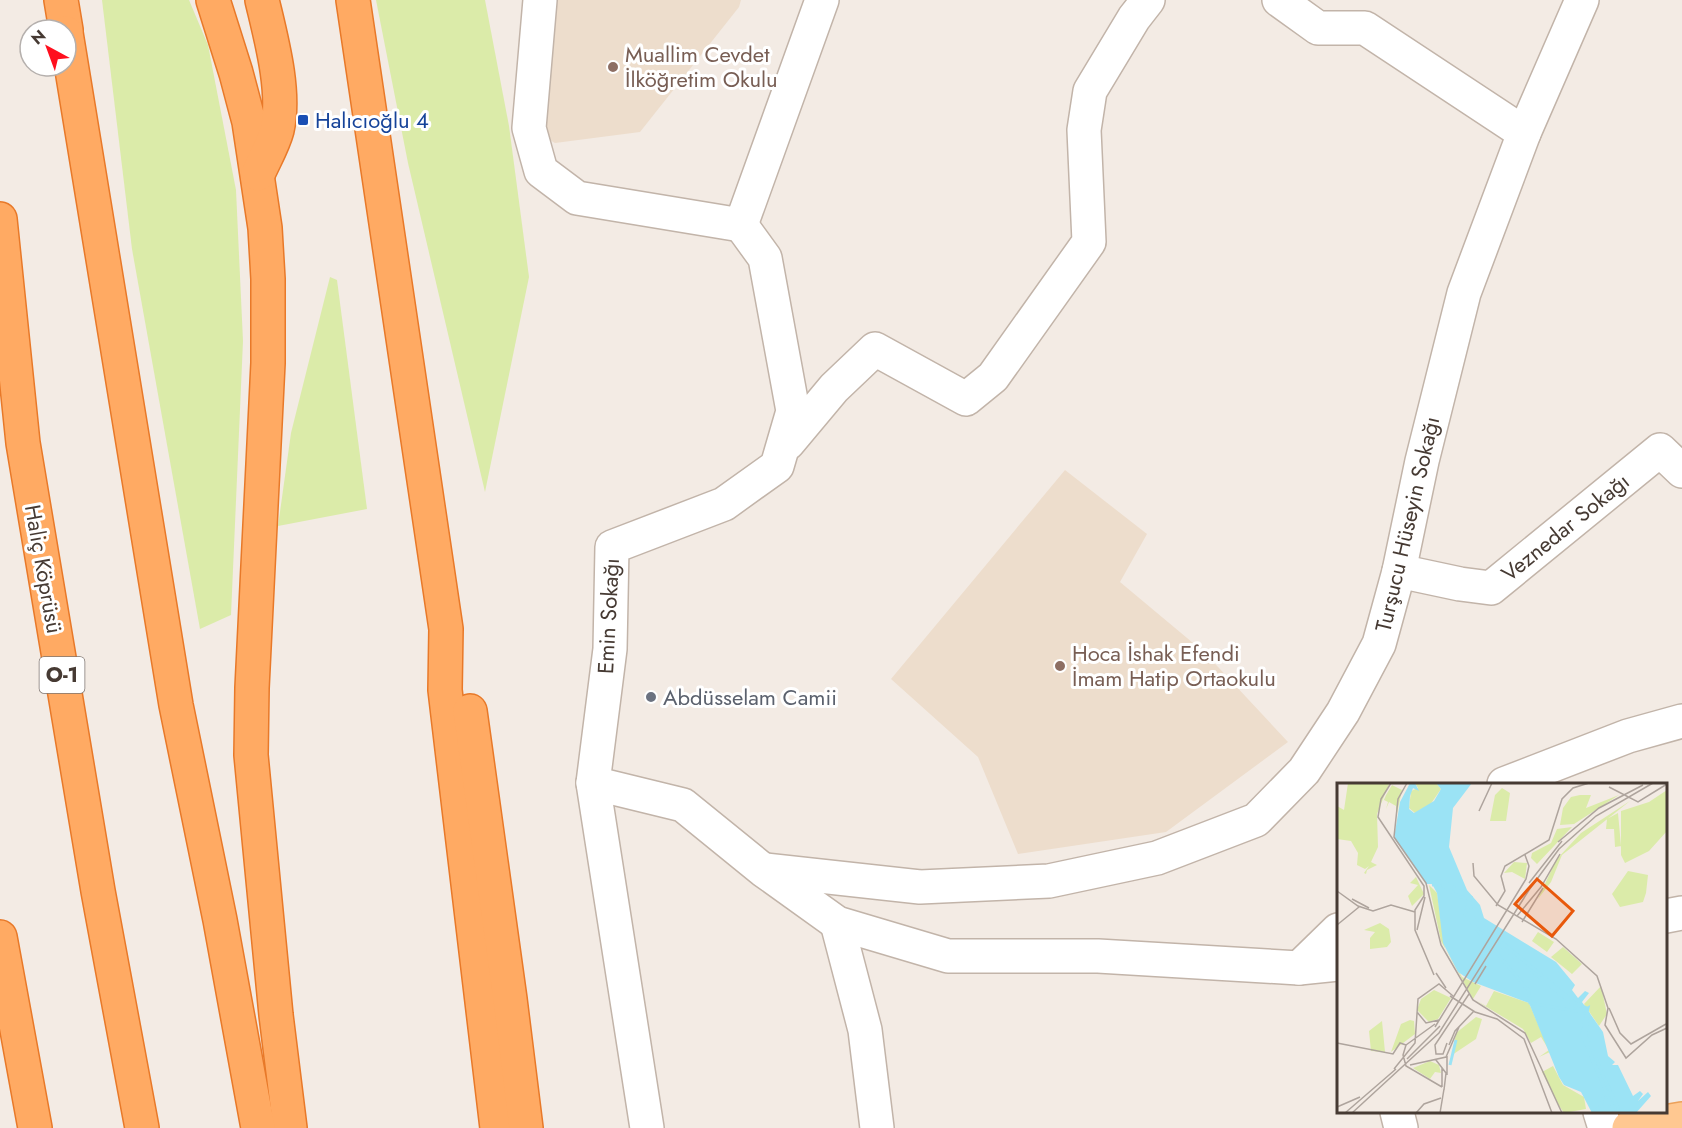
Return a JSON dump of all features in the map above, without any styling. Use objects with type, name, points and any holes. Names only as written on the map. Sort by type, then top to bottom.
[{"type":"highway","points":[[61,0],[64,18]]},
{"type":"highway","points":[[213,0],[247,113],[258,174],[268,279],[268,363],[252,688],[251,755],[276,1015],[290,1128]]},
{"type":"highway","points":[[258,174],[277,130],[279,94],[275,54],[262,0]]},
{"type":"highway","points":[[353,0],[446,629],[446,690],[497,1128]]},
{"type":"highway","points":[[73,78],[176,705],[220,920],[258,1128]]},
{"type":"highway","name":"Haliç Köprüsü","points":[[0,219],[23,443],[98,891],[142,1128]]},
{"type":"highway","points":[[446,629],[466,682],[526,1128]]},
{"type":"highway","points":[[0,937],[35,1128]]},
{"type":"main road","points":[[1629,1128],[1682,1119]]},
{"type":"street","points":[[540,0],[529,128],[541,171],[577,198],[741,225],[822,0]]},
{"type":"street","points":[[780,453],[834,388],[875,349],[966,399],[993,377],[1089,242],[1084,130],[1090,91],[1134,18],[1148,0]]},
{"type":"street","points":[[1279,0],[1318,28],[1365,28],[1524,134]]},
{"type":"street","name":"Turşucu Hüseyin Sokağı","points":[[763,870],[920,887],[1049,881],[1157,858],[1256,820],[1304,771],[1343,712],[1379,644],[1399,571],[1422,461],[1464,293],[1524,134],[1582,0]]},
{"type":"street","name":"Emin Sokağı","points":[[593,783],[610,649],[612,547],[724,504],[777,466],[793,411],[765,258],[741,225]]},
{"type":"street","name":"Veznedar Sokağı","points":[[1399,571],[1491,588],[1660,450],[1682,471]]},
{"type":"street","points":[[1507,783],[1628,736],[1682,721]]},
{"type":"street","points":[[647,1128],[593,783],[683,805],[763,870],[837,923],[948,956],[1098,956],[1299,968],[1337,964]]},
{"type":"street","points":[[1667,916],[1682,913]]},
{"type":"street","points":[[837,923],[865,1030],[877,1128]]},
{"type":"street","points":[[1299,968],[1337,931]]},
{"type":"street","points":[[1397,1113],[1401,1128]]},
{"type":"street","points":[[1600,1113],[1605,1128]]},
{"type":"shaded area","name":"Muallim Cevdet İlköğretim Okulu","points":[[540,0],[741,0],[739,7],[640,132],[555,143],[529,128]]},
{"type":"shaded area","name":"Hoca İshak Efendi İmam Hatip Ortaokulu","points":[[1065,470],[1147,534],[1120,582],[1205,653],[1288,742],[1166,832],[1018,854],[978,757],[891,679]]},
{"type":"green space","points":[[102,0],[189,0],[208,45],[236,190],[243,341],[231,615],[200,629],[132,249]]},
{"type":"green space","points":[[376,0],[485,0],[509,126],[529,277],[485,492],[408,163]]},
{"type":"green space","points":[[330,277],[337,280],[367,509],[278,526],[291,433]]},
{"type":"place","name":"Muallim Cevdet İlköğretim Okulu","points":[[613,67]]},
{"type":"place","name":"Halıcıoğlu 4","points":[[303,120]]},
{"type":"place","name":"Hoca İshak Efendi İmam Hatip Ortaokulu","points":[[1060,666]]},
{"type":"place","name":"Abdüsselam Camii","points":[[651,697]]}]
